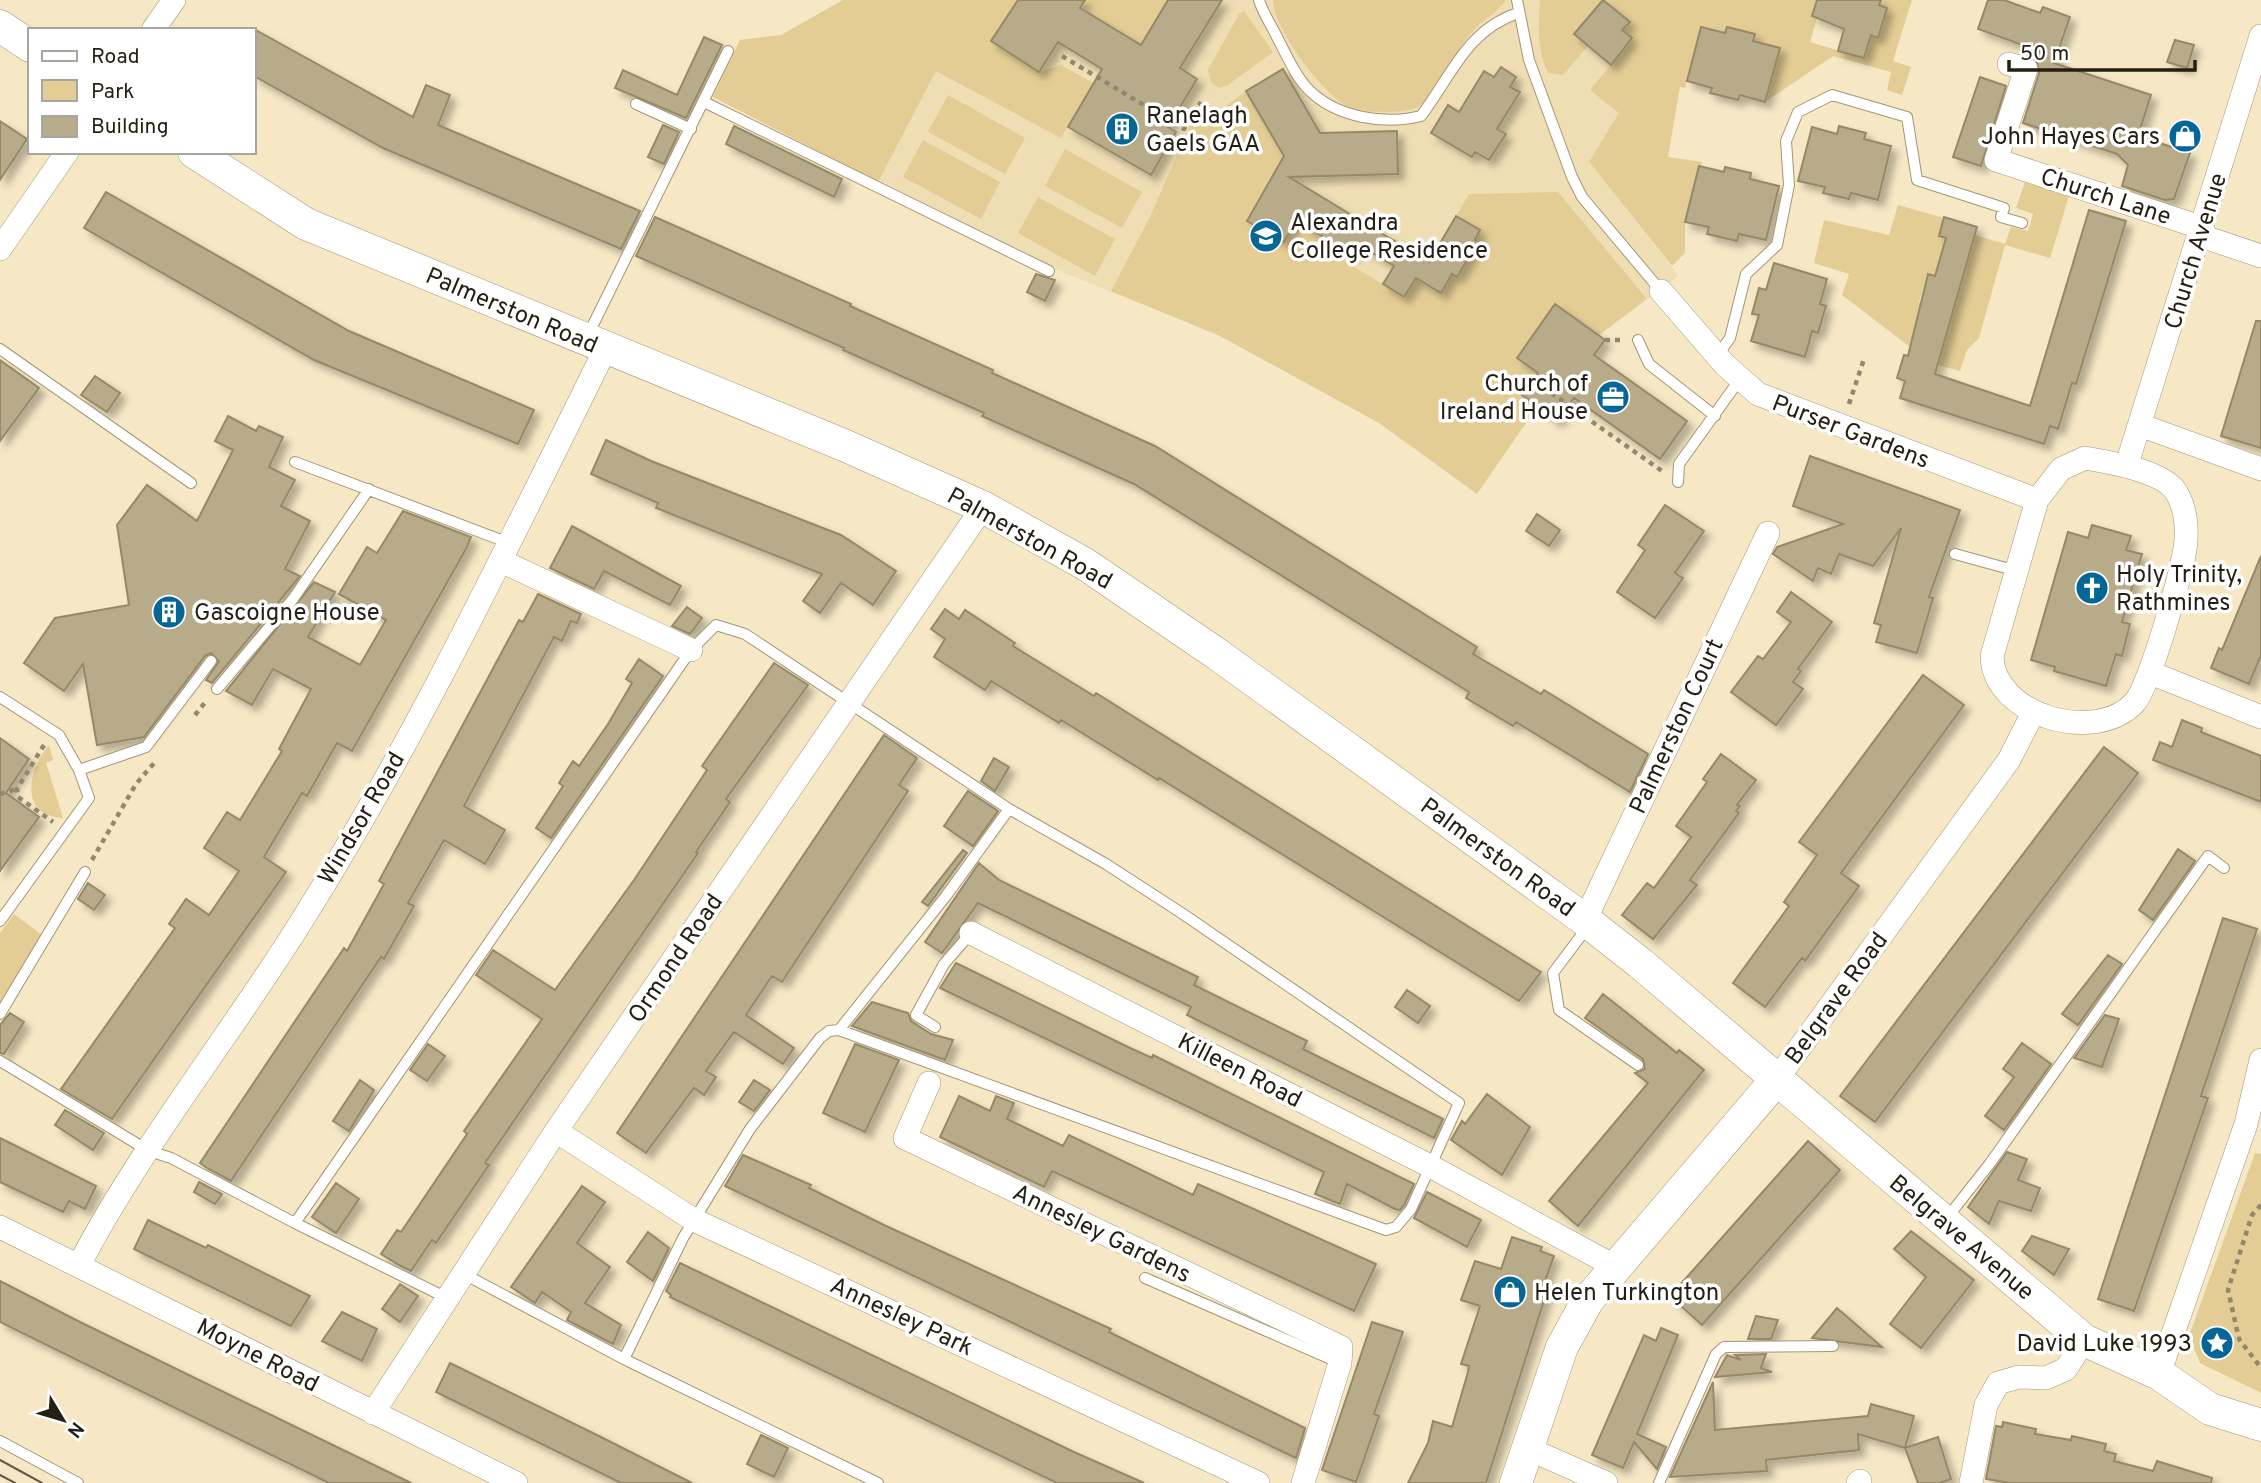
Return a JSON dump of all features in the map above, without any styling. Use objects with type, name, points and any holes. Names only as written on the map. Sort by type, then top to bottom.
[{"type":"street","points":[[154,28],[174,0]]},
{"type":"street","points":[[0,26],[28,45]]},
{"type":"street","name":"Church Avenue","points":[[2127,464],[2202,232],[2251,103],[2261,36]]},
{"type":"street","name":"Church Lane","points":[[2010,64],[2026,69],[1996,160],[2202,232]]},
{"type":"street","points":[[0,249],[66,154]]},
{"type":"street","name":"Palmerston Road","points":[[197,154],[306,224],[846,446],[983,507],[1085,564],[1217,653],[1588,922],[1777,1079]]},
{"type":"street","points":[[2202,232],[2261,256]]},
{"type":"street","name":"Purser Gardens","points":[[1661,291],[1717,356],[1758,394],[1778,404],[2037,500]]},
{"type":"street","name":"Windsor Road","points":[[79,1265],[149,1151],[300,924],[370,806],[505,552],[595,345]]},
{"type":"street","points":[[2140,425],[2261,469]]},
{"type":"street","points":[[2085,458],[2127,464],[2173,488],[2185,511],[2186,542],[2151,673],[2134,703],[2106,720],[2072,722],[2033,713],[2005,690],[1992,667],[1992,656],[2037,500],[2061,469],[2085,458]]},
{"type":"street","name":"Ormond Road","points":[[373,1413],[556,1131],[983,507]]},
{"type":"street","name":"Palmerston Court","points":[[1588,922],[1768,533]]},
{"type":"street","points":[[505,552],[691,650]]},
{"type":"street","points":[[2151,673],[2261,718]]},
{"type":"street","name":"Belgrave Road","points":[[1516,1483],[1562,1347],[1588,1300],[1777,1079],[2009,760],[2033,713]]},
{"type":"street","name":"Killeen Road","points":[[971,933],[1430,1167],[1616,1267]]},
{"type":"street","points":[[2159,1374],[2253,1126],[2261,1060]]},
{"type":"street","name":"Belgrave Avenue","points":[[1777,1079],[2084,1340],[2159,1374],[2210,1409],[2261,1425]]},
{"type":"street","name":"Annesley Gardens","points":[[929,1083],[905,1138],[1341,1348],[1339,1363]]},
{"type":"street","name":"Annesley Park","points":[[556,1131],[694,1220],[1258,1483]]},
{"type":"street","name":"Moyne Road","points":[[0,1227],[516,1483]]},
{"type":"street","points":[[1971,1483],[1986,1405],[1998,1383],[2020,1377],[2046,1378],[2066,1369],[2084,1340]]},
{"type":"street","points":[[1303,1483],[1339,1363]]},
{"type":"street","points":[[1529,1449],[1605,1483]]},
{"type":"lane","points":[[1259,0],[1286,55],[1309,90],[1340,111],[1370,118],[1404,120],[1422,116],[1476,35],[1500,19],[1518,13]]},
{"type":"lane","points":[[1517,0],[1529,60],[1572,177],[1582,197],[1661,291]]},
{"type":"lane","points":[[595,345],[728,51]]},
{"type":"lane","points":[[1717,356],[1730,338],[1746,274],[1777,245],[1789,185],[1786,141],[1798,112],[1832,95],[1907,117],[1917,180],[2004,208],[2001,217],[2022,223]]},
{"type":"lane","points":[[704,102],[1049,271]]},
{"type":"lane","points":[[636,104],[691,129]]},
{"type":"lane","points":[[1638,341],[1649,364],[1714,416]]},
{"type":"lane","points":[[0,349],[191,483]]},
{"type":"lane","points":[[1678,482],[1679,464],[1740,379]]},
{"type":"lane","points":[[295,461],[369,489],[505,552]]},
{"type":"lane","points":[[217,689],[293,599],[369,489]]},
{"type":"lane","points":[[1955,554],[2017,571]]},
{"type":"lane","points":[[295,1223],[691,650],[716,625],[745,634],[1009,809],[1139,886],[1459,1103],[1404,1220],[1386,1230],[839,1030],[829,1031],[820,1038],[750,1129],[694,1220],[624,1359]]},
{"type":"lane","points":[[79,770],[146,747],[211,661]]},
{"type":"lane","points":[[0,697],[60,735],[79,770],[89,798],[0,921]]},
{"type":"lane","points":[[839,1030],[946,896],[1009,809]]},
{"type":"lane","points":[[1944,1222],[1991,1162],[2207,856],[2224,868]]},
{"type":"lane","points":[[0,1014],[85,872]]},
{"type":"lane","points":[[1588,922],[1553,972],[1559,1010],[1638,1065]]},
{"type":"lane","name":"Killeen Road","points":[[935,1027],[916,1015],[944,964],[971,933]]},
{"type":"lane","points":[[0,1061],[149,1151],[171,1158],[447,1298]]},
{"type":"lane","points":[[464,1274],[624,1359],[878,1483]]},
{"type":"lane","points":[[1145,1278],[1339,1363]]},
{"type":"lane","points":[[1659,1483],[1716,1354],[1724,1347],[1833,1346]]},
{"type":"lane","points":[[0,1441],[78,1483]]},
{"type":"path","points":[[1062,56],[1184,128],[1202,102]]},
{"type":"path","points":[[1842,428],[1864,359]]},
{"type":"path","points":[[1535,390],[1540,385],[1678,482]]},
{"type":"path","points":[[190,721],[217,689]]},
{"type":"path","points":[[60,735],[44,744],[17,789],[18,797],[65,831]]},
{"type":"path","points":[[85,872],[136,784],[163,752]]},
{"type":"path","points":[[0,794],[17,789]]},
{"type":"path","points":[[2261,1205],[2252,1215],[2228,1290],[2239,1339],[2261,1368]]},
{"type":"shaded area","name":"Alexandra College Residence","points":[[843,0],[1682,0],[1679,17],[1589,162],[1678,275],[1661,291],[1647,299],[1569,206],[1379,423],[1220,336],[1060,271],[713,97],[740,40],[781,35]]},
{"type":"green space","points":[[843,0],[1018,0],[992,41],[1039,72],[1061,65],[1093,83],[1061,138],[936,71],[878,182],[713,97],[740,40],[781,35]]},
{"type":"green space","points":[[1073,0],[1168,0],[1141,45],[1108,25],[1086,59],[1057,43],[1082,6]]},
{"type":"green space","points":[[1273,0],[1506,0],[1471,33],[1427,100],[1412,109],[1384,112],[1349,107],[1326,89],[1290,43],[1275,12]]},
{"type":"green space","points":[[1540,0],[1603,0],[1574,34],[1588,46],[1563,75],[1548,73],[1544,64],[1539,37]]},
{"type":"green space","points":[[1603,0],[1817,0],[1812,16],[1817,18],[1810,42],[1863,58],[1871,35],[1878,37],[1887,9],[1879,5],[1881,0],[1912,0],[1893,61],[1911,67],[1902,95],[1887,90],[1891,72],[1833,56],[1765,102],[1779,48],[1753,41],[1754,34],[1727,27],[1725,33],[1701,27],[1685,88],[1680,87],[1668,157],[1702,162],[1685,222],[1685,253],[1672,266],[1589,162],[1619,113],[1590,90],[1632,39],[1622,30],[1629,22]]},
{"type":"green space","points":[[1244,11],[1273,52],[1228,85],[1219,88],[1211,83],[1208,70],[1239,14]]},
{"type":"green space","points":[[1246,91],[1278,145],[1284,142],[1284,168],[1247,221],[1283,242],[1297,220],[1317,234],[1331,253],[1404,297],[1416,278],[1441,293],[1451,276],[1457,276],[1478,242],[1475,240],[1480,230],[1461,219],[1451,225],[1469,194],[1558,192],[1647,299],[1599,335],[1555,304],[1517,358],[1538,373],[1522,395],[1537,407],[1477,494],[1379,423],[1220,336],[1111,291],[1150,217],[1195,114],[1211,117]]},
{"type":"green space","points":[[948,95],[1025,138],[1005,174],[928,132]]},
{"type":"green space","points":[[923,140],[1000,182],[981,219],[903,177]]},
{"type":"green space","points":[[1065,149],[1142,192],[1122,228],[1045,186]]},
{"type":"green space","points":[[2025,182],[2069,196],[2050,258],[2005,245],[1979,338],[1967,350],[1960,371],[1938,365],[1975,235],[2005,244],[2011,227],[2028,231],[2033,214],[2016,208]]},
{"type":"green space","points":[[1038,197],[1115,239],[1095,276],[1018,233]]},
{"type":"green space","points":[[1898,205],[1944,218],[1939,235],[1946,238],[1935,276],[1927,275],[1919,302],[1927,305],[1910,347],[1842,295],[1849,274],[1814,263],[1824,220],[1889,235]]},
{"type":"green space","points":[[49,745],[53,760],[46,763],[63,818],[49,815],[39,809],[31,790],[36,766]]},
{"type":"green space","points":[[14,914],[42,935],[0,1005],[0,933]]},
{"type":"green space","points":[[2255,1153],[2261,1154],[2261,1393],[2200,1363],[2189,1336]]},
{"type":"building","points":[[1018,0],[1085,0],[1080,8],[1141,45],[1168,0],[1222,0],[1180,68],[1197,79],[1168,127],[1176,132],[1151,175],[1068,127],[1102,69],[1058,42],[1039,72],[991,41]]},
{"type":"building","points":[[1603,0],[1630,22],[1622,30],[1632,38],[1611,65],[1574,34]]},
{"type":"building","points":[[1817,0],[1881,0],[1879,5],[1887,8],[1878,38],[1871,35],[1864,58],[1838,51],[1844,29],[1812,16]]},
{"type":"building","points":[[1988,0],[2004,0],[2040,13],[2043,7],[2070,17],[2054,63],[2151,95],[2138,136],[2190,153],[2174,199],[2165,200],[2122,186],[2128,165],[2117,154],[2023,123],[2039,73],[2036,59],[2039,51],[1978,29]]},
{"type":"building","points":[[1701,27],[1725,33],[1727,27],[1755,34],[1753,41],[1780,48],[1765,102],[1740,95],[1738,100],[1710,93],[1712,88],[1687,81]]},
{"type":"building","points":[[256,30],[413,117],[426,85],[450,95],[438,125],[640,211],[621,249],[383,148],[256,77]]},
{"type":"building","points":[[704,37],[722,45],[686,118],[615,88],[623,70],[677,95]]},
{"type":"building","points":[[2175,40],[2194,45],[2187,68],[2167,62]]},
{"type":"building","points":[[1501,67],[1516,77],[1510,87],[1520,92],[1497,129],[1506,134],[1489,160],[1475,152],[1472,157],[1431,133],[1448,105],[1459,112],[1484,71],[1494,77]]},
{"type":"building","points":[[1283,69],[1320,133],[1397,131],[1398,174],[1289,177],[1429,262],[1456,216],[1480,230],[1475,240],[1478,242],[1457,277],[1452,274],[1441,293],[1416,278],[1404,297],[1383,284],[1394,266],[1358,244],[1352,255],[1296,220],[1284,242],[1247,221],[1284,156],[1246,91]]},
{"type":"building","points":[[1980,77],[2006,86],[1981,166],[1953,157]]},
{"type":"building","points":[[0,121],[27,139],[0,180]]},
{"type":"building","points":[[663,125],[679,132],[664,164],[648,157]]},
{"type":"building","points":[[734,126],[842,179],[834,197],[726,144]]},
{"type":"building","points":[[1839,126],[1866,133],[1864,139],[1891,146],[1878,200],[1851,193],[1849,199],[1823,193],[1825,187],[1798,181],[1812,127],[1837,134]]},
{"type":"building","points":[[1699,166],[1724,172],[1725,167],[1751,173],[1750,179],[1779,186],[1766,240],[1739,234],[1737,241],[1707,234],[1709,227],[1685,222]]},
{"type":"building","points":[[106,192],[349,331],[534,410],[518,444],[314,360],[84,228]]},
{"type":"building","points":[[2089,210],[2126,221],[2076,384],[2072,383],[2058,429],[2050,426],[2044,444],[1900,398],[1905,381],[1897,378],[1904,355],[1908,356],[1928,274],[1935,276],[1946,238],[1939,236],[1944,217],[1977,227],[1935,374],[2030,406]]},
{"type":"building","points":[[655,217],[851,304],[850,306],[993,370],[992,373],[1155,446],[1477,647],[1473,654],[1541,694],[1544,690],[1648,754],[1630,792],[1516,722],[1513,726],[1466,698],[1469,692],[1134,484],[982,416],[984,413],[843,350],[844,348],[636,256]]},
{"type":"building","points":[[1774,263],[1827,279],[1820,304],[1826,306],[1818,333],[1812,331],[1805,357],[1751,341],[1759,315],[1752,314],[1759,288],[1766,290]]},
{"type":"building","points":[[1036,274],[1055,280],[1045,301],[1027,292]]},
{"type":"building","name":"Church of Ireland House","points":[[1555,304],[1605,340],[1594,355],[1687,421],[1660,459],[1574,398],[1557,421],[1522,395],[1538,373],[1517,358]]},
{"type":"building","points":[[2256,321],[2261,321],[2261,448],[2221,436]]},
{"type":"building","points":[[0,360],[39,388],[0,441]]},
{"type":"building","points":[[95,376],[120,393],[107,412],[81,395]]},
{"type":"building","name":"Gascoigne House","points":[[228,416],[256,431],[259,426],[283,437],[269,467],[295,480],[281,506],[310,521],[285,569],[300,576],[212,683],[206,680],[219,661],[211,653],[205,656],[144,737],[97,745],[83,664],[64,691],[24,663],[55,618],[129,605],[117,525],[147,485],[197,521],[233,450],[215,441]]},
{"type":"building","points":[[606,440],[651,461],[841,535],[896,571],[873,605],[841,583],[820,613],[803,601],[822,574],[656,508],[658,503],[591,474]]},
{"type":"building","points":[[1810,456],[1960,510],[1929,597],[1933,598],[1917,653],[1876,642],[1881,625],[1874,623],[1901,528],[1873,566],[1839,554],[1831,574],[1818,568],[1813,581],[1773,554],[1777,547],[1843,524],[1793,506]]},
{"type":"building","points":[[1665,505],[1704,531],[1675,573],[1683,578],[1655,618],[1617,592],[1645,550],[1638,545]]},
{"type":"building","points":[[403,511],[471,537],[466,549],[352,751],[337,743],[307,796],[302,793],[264,857],[286,872],[112,1119],[61,1089],[175,928],[169,924],[186,899],[209,915],[239,871],[204,848],[227,812],[240,820],[282,751],[279,749],[311,689],[273,669],[252,705],[226,691],[314,582],[335,592],[308,637],[360,665],[386,620],[339,594],[367,547],[377,553]]},
{"type":"building","points":[[1537,514],[1560,530],[1549,546],[1526,531]]},
{"type":"building","name":"Holy Trinity, Rathmines","points":[[2092,525],[2131,536],[2126,550],[2142,554],[2122,622],[2130,624],[2122,656],[2116,654],[2106,686],[2054,671],[2055,667],[2031,660],[2068,532],[2088,538]]},
{"type":"building","points":[[572,526],[681,586],[670,605],[604,571],[594,589],[550,568]]},
{"type":"building","points":[[2261,556],[2261,655],[2249,684],[2211,668],[2219,648],[2222,650]]},
{"type":"building","points":[[1791,592],[1832,622],[1798,669],[1801,671],[1793,682],[1803,689],[1776,725],[1731,692],[1758,656],[1763,659],[1791,622],[1777,612]]},
{"type":"building","points":[[538,594],[581,614],[577,623],[571,621],[562,641],[554,637],[464,806],[505,830],[485,864],[444,840],[408,903],[414,906],[384,959],[381,957],[231,1181],[207,1168],[200,1163],[344,948],[347,951],[384,884],[379,881],[519,620],[523,622]]},
{"type":"building","points":[[687,607],[702,618],[690,634],[672,626]]},
{"type":"building","points":[[945,609],[959,619],[965,610],[1015,643],[1013,646],[1094,696],[1096,693],[1541,972],[1519,1001],[1061,720],[1059,723],[991,681],[985,690],[934,657],[945,639],[931,629]]},
{"type":"building","points":[[639,659],[663,676],[551,838],[536,828],[563,786],[559,783],[573,761],[579,766],[608,724],[632,683],[626,679]]},
{"type":"building","points":[[774,663],[808,685],[726,799],[730,802],[696,852],[698,853],[485,1163],[489,1165],[436,1243],[432,1240],[411,1271],[381,1254],[397,1230],[401,1232],[467,1134],[464,1131],[542,1019],[476,975],[493,950],[555,990],[634,880],[707,770],[702,766]]},
{"type":"building","points":[[1923,675],[1964,705],[1841,873],[1859,886],[1805,961],[1802,958],[1765,1007],[1733,983],[1789,906],[1784,902],[1817,855],[1799,842]]},
{"type":"building","points":[[2182,720],[2202,728],[2201,732],[2261,756],[2261,802],[2153,760],[2160,742],[2172,747]]},
{"type":"building","points":[[884,735],[917,758],[899,785],[908,791],[782,982],[772,976],[746,1015],[794,1048],[783,1064],[734,1032],[706,1071],[716,1077],[704,1095],[694,1088],[646,1153],[617,1133]]},
{"type":"building","points":[[0,738],[29,759],[6,793],[39,817],[0,871]]},
{"type":"building","points":[[2104,747],[2138,773],[1875,1122],[1840,1096]]},
{"type":"building","points":[[1721,754],[1756,780],[1737,805],[1740,806],[1736,811],[1739,813],[1690,880],[1697,885],[1653,939],[1622,915],[1647,883],[1654,888],[1691,837],[1676,826],[1707,782],[1703,779]]},
{"type":"building","points":[[994,758],[1009,767],[995,791],[981,781]]},
{"type":"building","points":[[968,791],[998,811],[973,846],[944,826]]},
{"type":"building","points":[[2178,849],[2195,861],[2153,920],[2139,910]]},
{"type":"building","points":[[963,850],[967,853],[928,906],[922,902]]},
{"type":"building","points":[[979,863],[999,880],[1198,977],[1194,985],[1307,1041],[1303,1049],[1443,1119],[1434,1138],[1187,1015],[1191,1007],[978,903],[942,953],[925,942]]},
{"type":"building","points":[[88,883],[105,895],[94,910],[78,899]]},
{"type":"building","points":[[2223,918],[2257,929],[2201,1096],[2208,1098],[2134,1311],[2098,1299]]},
{"type":"building","points":[[2108,955],[2122,964],[2078,1025],[2062,1014]]},
{"type":"building","points":[[956,963],[1128,1047],[1152,1058],[1153,1055],[1414,1184],[1404,1205],[1400,1210],[1395,1209],[1347,1184],[1340,1204],[1315,1194],[1324,1172],[940,988]]},
{"type":"building","points":[[1407,990],[1430,1006],[1418,1023],[1395,1007]]},
{"type":"building","points":[[1603,994],[1677,1053],[1679,1050],[1704,1070],[1578,1226],[1549,1201],[1648,1083],[1635,1073],[1645,1069],[1643,1059],[1585,1018]]},
{"type":"building","points":[[872,1002],[908,1013],[911,1021],[931,1034],[953,1040],[945,1060],[852,1026]]},
{"type":"building","points":[[10,1013],[24,1022],[4,1054],[0,1053],[0,1025]]},
{"type":"building","points":[[2105,1015],[2119,1019],[2102,1067],[2074,1058]]},
{"type":"building","points":[[2022,1043],[2051,1064],[2004,1130],[1985,1116],[2014,1077],[2003,1069]]},
{"type":"building","points":[[428,1044],[445,1056],[427,1081],[410,1070]]},
{"type":"building","points":[[855,1044],[899,1060],[865,1132],[823,1113]]},
{"type":"building","points":[[360,1080],[374,1090],[349,1131],[333,1121]]},
{"type":"building","points":[[754,1080],[770,1090],[754,1111],[739,1102]]},
{"type":"building","points":[[1487,1094],[1530,1127],[1502,1175],[1451,1140],[1462,1121],[1465,1124]]},
{"type":"building","points":[[959,1096],[990,1111],[996,1096],[1014,1103],[1007,1119],[1063,1146],[1069,1135],[1193,1195],[1198,1184],[1376,1264],[1354,1311],[1052,1171],[1044,1187],[940,1137]]},
{"type":"building","points":[[65,1110],[104,1133],[93,1150],[55,1125]]},
{"type":"building","points":[[0,1138],[96,1186],[85,1209],[69,1201],[63,1212],[0,1182]]},
{"type":"building","points":[[1808,1141],[1840,1170],[1702,1325],[1670,1296]]},
{"type":"building","points":[[2007,1152],[2027,1159],[2018,1180],[2040,1188],[2031,1211],[1999,1201],[1989,1224],[1968,1207]]},
{"type":"building","points":[[743,1155],[811,1185],[809,1188],[884,1225],[1111,1329],[1109,1332],[1305,1428],[1296,1458],[725,1186]]},
{"type":"building","points":[[199,1182],[222,1194],[215,1204],[194,1192]]},
{"type":"building","points":[[336,1183],[359,1199],[336,1233],[312,1217]]},
{"type":"building","points":[[582,1186],[605,1202],[577,1243],[610,1267],[585,1303],[621,1325],[613,1344],[567,1320],[571,1312],[542,1292],[535,1303],[511,1287]]},
{"type":"building","points":[[1427,1192],[1481,1220],[1467,1247],[1414,1218]]},
{"type":"building","points":[[148,1220],[206,1248],[208,1245],[310,1296],[291,1326],[134,1249]]},
{"type":"building","points":[[1911,1231],[1974,1280],[1921,1348],[1890,1324],[1926,1277],[1894,1249]]},
{"type":"building","points":[[648,1232],[669,1248],[653,1281],[627,1262]]},
{"type":"building","points":[[2032,1236],[2069,1249],[2054,1275],[2022,1251]]},
{"type":"building","points":[[1512,1237],[1542,1247],[1540,1251],[1554,1256],[1544,1284],[1549,1285],[1486,1483],[1408,1483],[1428,1443],[1433,1421],[1452,1427],[1469,1366],[1461,1364],[1480,1306],[1461,1300],[1475,1261],[1501,1269]]},
{"type":"building","points":[[680,1263],[1144,1483],[1057,1483],[670,1297],[666,1291]]},
{"type":"building","points":[[0,1281],[411,1483],[329,1483],[69,1356],[0,1322]]},
{"type":"building","points":[[400,1284],[418,1296],[400,1322],[382,1309]]},
{"type":"building","points":[[1837,1308],[1882,1347],[1812,1338]]},
{"type":"building","points":[[342,1312],[377,1329],[362,1361],[322,1341]]},
{"type":"building","points":[[1756,1316],[1778,1320],[1771,1339],[1748,1339]]},
{"type":"building","points":[[1372,1322],[1403,1332],[1374,1414],[1379,1416],[1356,1482],[1322,1470]]},
{"type":"building","points":[[1661,1328],[1678,1335],[1637,1434],[1666,1447],[1657,1469],[1634,1442],[1623,1468],[1592,1455],[1644,1335],[1656,1341]]},
{"type":"building","points":[[1766,1354],[1761,1368],[1772,1372],[1715,1377],[1727,1355],[1741,1360],[1735,1355]]},
{"type":"building","points":[[450,1363],[692,1483],[621,1483],[436,1392]]},
{"type":"building","points":[[1713,1382],[1715,1430],[1868,1416],[1871,1404],[1914,1416],[1905,1448],[1858,1434],[1859,1450],[1766,1460],[1767,1471],[1670,1477]]},
{"type":"building","points":[[2003,1422],[2036,1429],[2035,1434],[2071,1440],[2072,1436],[2106,1444],[2104,1451],[2116,1454],[2114,1461],[2153,1471],[2157,1461],[2212,1478],[2211,1483],[2010,1483],[1986,1479],[1996,1426],[2002,1427]]},
{"type":"building","points":[[761,1435],[788,1448],[774,1477],[747,1464]]},
{"type":"building","points":[[1938,1437],[1951,1479],[1939,1483],[1918,1483],[1905,1448]]},
{"type":"tram line","points":[[0,1460],[42,1483]]},
{"type":"tram line","points":[[0,1475],[15,1483]]},
{"type":"place","name":"Ranelagh Gaels GAA","points":[[1122,129]]},
{"type":"place","name":"John Hayes Cars","points":[[2185,136]]},
{"type":"place","name":"Alexandra College Residence","points":[[1266,236]]},
{"type":"place","name":"Church of Ireland House","points":[[1613,397]]},
{"type":"place","name":"Holy Trinity, Rathmines","points":[[2092,588]]},
{"type":"place","name":"Gascoigne House","points":[[169,612]]},
{"type":"place","name":"Helen Turkington","points":[[1510,1292]]},
{"type":"place","name":"David Luke 1993","points":[[2217,1343]]}]
